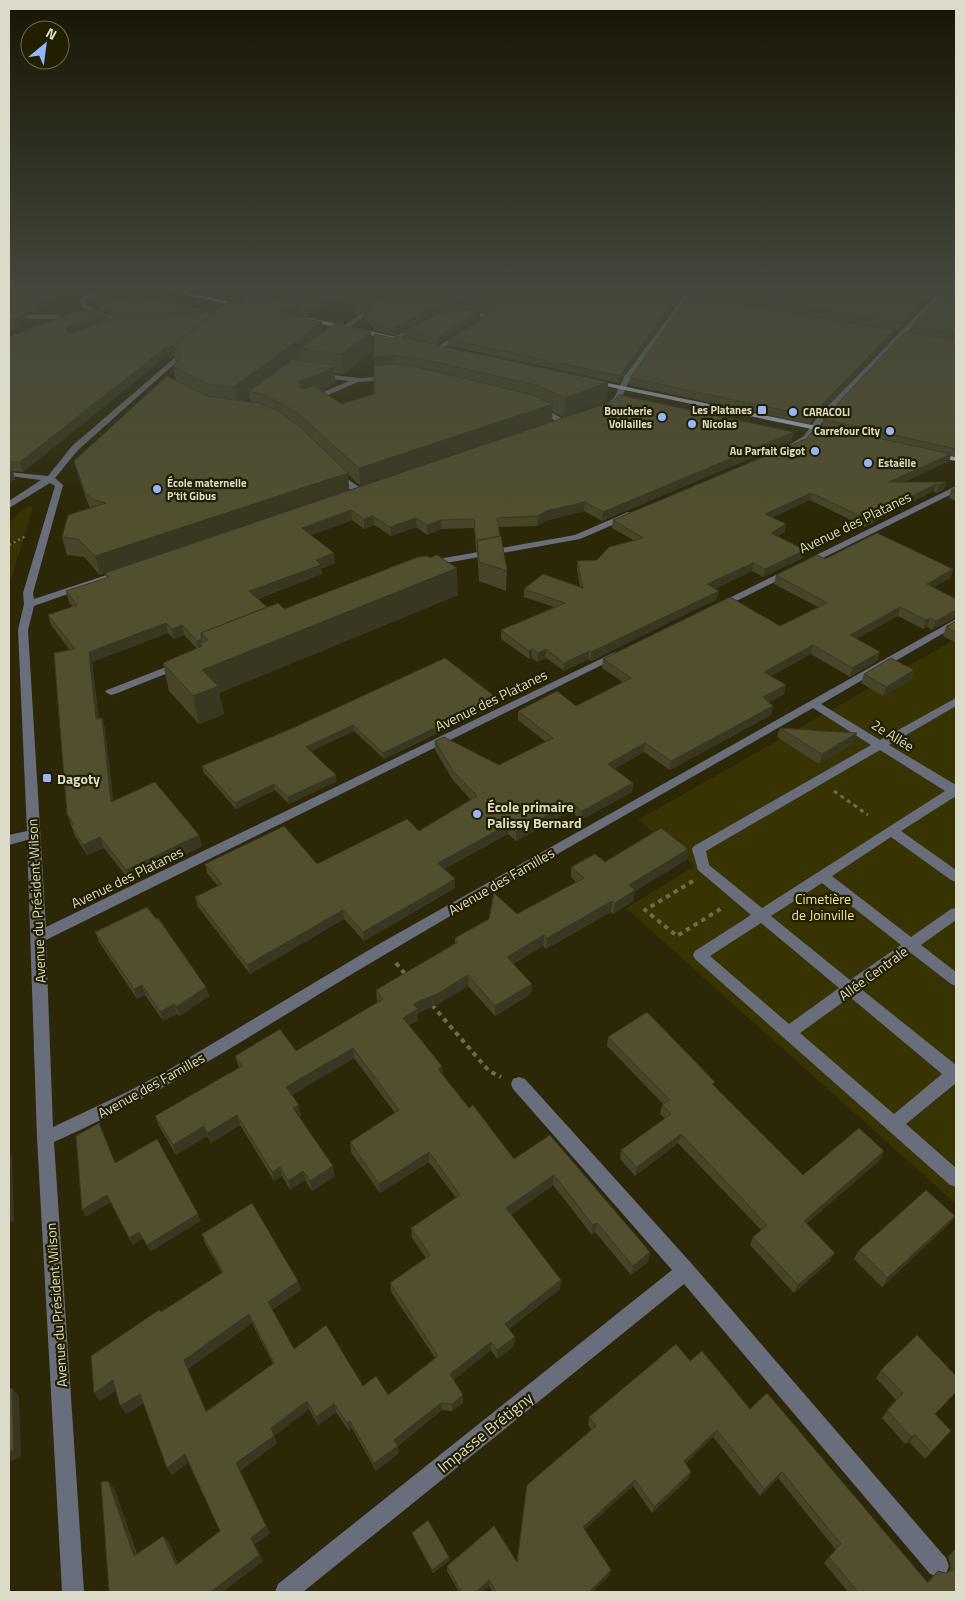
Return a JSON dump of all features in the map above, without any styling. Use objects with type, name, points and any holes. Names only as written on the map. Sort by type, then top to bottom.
[{"type":"main road","points":[[583,379],[835,432]]},
{"type":"main road","points":[[920,451],[956,459]]},
{"type":"street","points":[[9,505],[18,497],[50,479],[75,448],[170,365]]},
{"type":"street","points":[[600,409],[609,406],[616,399],[637,365]]},
{"type":"street","points":[[782,451],[807,438],[814,428],[873,365]]},
{"type":"street","points":[[310,374],[360,380],[400,378]]},
{"type":"street","points":[[306,402],[360,380]]},
{"type":"street","points":[[150,382],[163,383]]},
{"type":"street","points":[[527,406],[536,408],[562,422]]},
{"type":"street","points":[[554,424],[572,418]]},
{"type":"street","points":[[794,437],[807,438]]},
{"type":"street","points":[[331,467],[342,480],[359,491]]},
{"type":"street","points":[[9,474],[50,479]]},
{"type":"street","name":"Avenue du Président Wilson","points":[[50,479],[59,484],[28,593],[29,604],[23,630],[40,937],[45,1138],[74,1592]]},
{"type":"street","name":"Avenue des Platanes","points":[[707,611],[956,489]]},
{"type":"street","points":[[416,572],[444,561],[577,537],[637,511]]},
{"type":"street","points":[[29,604],[129,570]]},
{"type":"street","name":"Avenue des Familles","points":[[45,1138],[87,1121],[134,1097],[383,948],[956,622]]},
{"type":"street","name":"Avenue des Platanes","points":[[40,937],[627,650]]},
{"type":"street","points":[[111,692],[185,663]]},
{"type":"street","points":[[894,1124],[955,1074],[708,872],[703,867],[699,849],[956,701]]},
{"type":"street","name":"2e Allée","points":[[814,704],[955,791]]},
{"type":"street","points":[[955,791],[700,955],[956,1179]]},
{"type":"street","points":[[892,831],[956,877]]},
{"type":"street","points":[[9,840],[33,834]]},
{"type":"street","points":[[822,876],[956,980]]},
{"type":"street","name":"Allée Centrale","points":[[789,1032],[956,913]]},
{"type":"street","points":[[518,1084],[685,1271],[938,1566]]},
{"type":"street","name":"Impasse Brétigny","points":[[286,1592],[685,1271]]},
{"type":"path","points":[[819,781],[868,815]]},
{"type":"path","points":[[708,872],[645,910],[677,936],[739,898]]},
{"type":"path","points":[[392,959],[411,981]]},
{"type":"path","points":[[431,1004],[489,1072],[518,1084]]},
{"type":"green space","points":[[27,506],[33,507],[25,535],[9,543],[9,522]]},
{"type":"green space","points":[[24,538],[9,584],[9,546]]},
{"type":"green space","name":"Cimetière de Joinville","points":[[952,641],[956,643],[956,1204],[626,908],[695,866],[638,820]]},
{"type":"building","points":[[9,365],[144,365],[20,462],[9,462]]},
{"type":"building","points":[[264,365],[234,387],[207,384],[173,366]]},
{"type":"building","points":[[285,365],[334,365],[325,372],[300,381],[299,387],[304,389],[313,386],[342,404],[374,394],[374,366],[399,365],[417,367],[533,395],[553,404],[359,468],[295,411],[264,395],[249,391]]},
{"type":"building","points":[[447,365],[528,365],[608,382],[565,398],[540,386]]},
{"type":"building","points":[[568,365],[628,365],[620,376]]},
{"type":"building","points":[[639,365],[860,365],[811,416],[630,378]]},
{"type":"building","points":[[874,365],[956,365],[956,449],[823,419]]},
{"type":"building","points":[[167,376],[207,396],[259,403],[278,411],[300,427],[348,473],[95,556],[78,539],[62,537],[68,515],[106,503],[92,499],[85,492],[74,461]]},
{"type":"building","points":[[619,395],[794,432],[603,512],[585,502],[546,511],[538,516],[497,518],[500,536],[477,541],[474,519],[441,520],[427,525],[416,518],[390,527],[373,516],[364,519],[351,510],[302,528],[334,553],[316,560],[321,565],[249,591],[267,607],[201,633],[202,639],[197,641],[182,625],[172,629],[166,623],[89,652],[96,719],[102,718],[111,802],[155,782],[199,835],[126,870],[100,837],[83,845],[71,826],[74,824],[67,814],[54,653],[75,649],[48,615],[77,605],[66,591],[109,577],[105,573],[613,401]]},
{"type":"building","points":[[818,425],[951,454],[889,482],[946,482],[939,485],[936,484],[867,519],[811,493],[765,514],[786,524],[771,533],[805,550],[765,569],[753,563],[707,584],[719,591],[564,663],[546,649],[538,653],[532,649],[529,651],[501,630],[565,603],[524,589],[543,574],[583,588],[577,561],[597,560],[609,547],[643,538],[613,520],[806,439]]},
{"type":"building","points":[[877,533],[953,569],[927,584],[956,599],[956,610],[936,621],[930,618],[926,620],[900,607],[850,635],[880,652],[852,668],[813,645],[764,672],[786,685],[763,697],[773,706],[671,761],[645,743],[608,764],[633,783],[582,811],[571,802],[516,832],[509,824],[438,863],[455,879],[363,932],[343,910],[247,965],[195,897],[222,884],[205,864],[284,826],[317,864],[407,819],[419,831],[477,796],[453,771],[435,741],[444,737],[499,765],[553,738],[518,711],[557,691],[576,706],[631,678],[603,659],[730,597],[780,626],[827,603],[776,575],[817,555],[825,559]]},
{"type":"building","points":[[501,536],[507,571],[479,562],[477,540]]},
{"type":"building","points":[[437,555],[457,568],[202,670],[218,686],[193,696],[163,663],[202,646],[200,643],[208,640],[201,633],[278,603],[284,609],[418,557],[427,556],[430,558]]},
{"type":"building","points":[[956,621],[956,632],[946,627]]},
{"type":"building","points":[[445,658],[497,698],[383,753],[353,725],[306,747],[336,775],[288,797],[274,784],[235,803],[202,766],[293,728]]},
{"type":"building","points":[[891,658],[914,670],[886,687],[864,674]]},
{"type":"building","points":[[780,728],[857,733],[822,754]]},
{"type":"building","points":[[661,828],[688,849],[629,885],[635,890],[615,903],[612,901],[547,938],[544,935],[507,957],[532,984],[495,1006],[468,975],[439,993],[413,1004],[418,1009],[403,1018],[442,1066],[438,1069],[469,1108],[473,1105],[514,1159],[550,1135],[650,1252],[633,1266],[597,1223],[593,1225],[554,1175],[506,1208],[561,1280],[505,1324],[515,1337],[497,1350],[491,1342],[450,1374],[463,1395],[452,1404],[441,1403],[394,1440],[398,1446],[374,1463],[350,1421],[347,1423],[334,1404],[316,1417],[307,1401],[271,1428],[274,1436],[236,1463],[266,1526],[251,1538],[259,1555],[211,1592],[109,1592],[101,1482],[108,1481],[134,1556],[163,1536],[176,1565],[220,1531],[185,1454],[167,1468],[140,1394],[120,1406],[113,1380],[94,1393],[91,1356],[159,1310],[161,1312],[223,1272],[202,1234],[252,1203],[298,1281],[268,1302],[294,1349],[326,1325],[363,1386],[376,1376],[388,1395],[438,1356],[390,1283],[430,1255],[411,1228],[460,1195],[429,1152],[379,1184],[350,1142],[399,1110],[353,1048],[286,1087],[299,1105],[293,1108],[333,1166],[310,1181],[303,1171],[288,1181],[280,1167],[272,1172],[237,1115],[207,1133],[204,1126],[173,1145],[155,1116],[242,1066],[235,1056],[280,1029],[296,1051],[383,999],[376,990],[458,942],[455,938],[489,919],[494,893],[517,914],[584,878],[571,867],[595,854],[605,862]],"holes":[[[249,1314],[274,1363],[206,1412],[184,1360]]]},
{"type":"building","points":[[147,907],[156,919],[158,918],[206,987],[176,1007],[174,1004],[160,1012],[142,985],[134,989],[95,932]]},
{"type":"building","points":[[647,1012],[715,1082],[712,1084],[803,1175],[859,1128],[884,1151],[804,1221],[835,1253],[798,1285],[753,1237],[767,1225],[681,1134],[637,1167],[621,1150],[671,1114],[662,1105],[670,1100],[608,1037]]},
{"type":"building","points":[[99,1123],[115,1163],[157,1139],[198,1214],[147,1245],[139,1232],[129,1238],[107,1195],[82,1210],[76,1136]]},
{"type":"building","points":[[926,1190],[955,1216],[887,1278],[859,1250]]},
{"type":"building","points":[[917,1335],[956,1376],[956,1392],[935,1414],[951,1431],[931,1452],[915,1435],[911,1437],[887,1410],[903,1393],[881,1370]]},
{"type":"building","points":[[676,1344],[690,1361],[702,1351],[750,1409],[767,1393],[928,1583],[938,1571],[945,1573],[955,1569],[956,1565],[956,1592],[858,1592],[829,1557],[841,1544],[782,1472],[764,1489],[717,1430],[684,1461],[691,1472],[654,1507],[635,1480],[583,1527],[611,1570],[589,1592],[496,1592],[489,1580],[476,1592],[461,1592],[447,1566],[494,1526],[517,1562],[527,1485],[596,1426],[589,1417]]},
{"type":"building","points":[[12,1388],[14,1450],[9,1452],[9,1389]]},
{"type":"building","points":[[428,1520],[449,1557],[432,1570],[412,1533]]},
{"type":"place","name":"Les Platanes","points":[[762,410]]},
{"type":"place","name":"CARACOLI","points":[[793,412]]},
{"type":"place","name":"Boucherie Vollailles","points":[[662,417]]},
{"type":"place","name":"Nicolas","points":[[692,424]]},
{"type":"place","name":"Carrefour City","points":[[890,431]]},
{"type":"place","name":"Au Parfait Gigot","points":[[815,451]]},
{"type":"place","name":"Estaëlle","points":[[868,463]]},
{"type":"place","name":"École maternelle P'tit Gibus","points":[[157,489]]},
{"type":"place","name":"Dagoty","points":[[47,778]]},
{"type":"place","name":"École primaire Palissy Bernard","points":[[477,814]]}]
